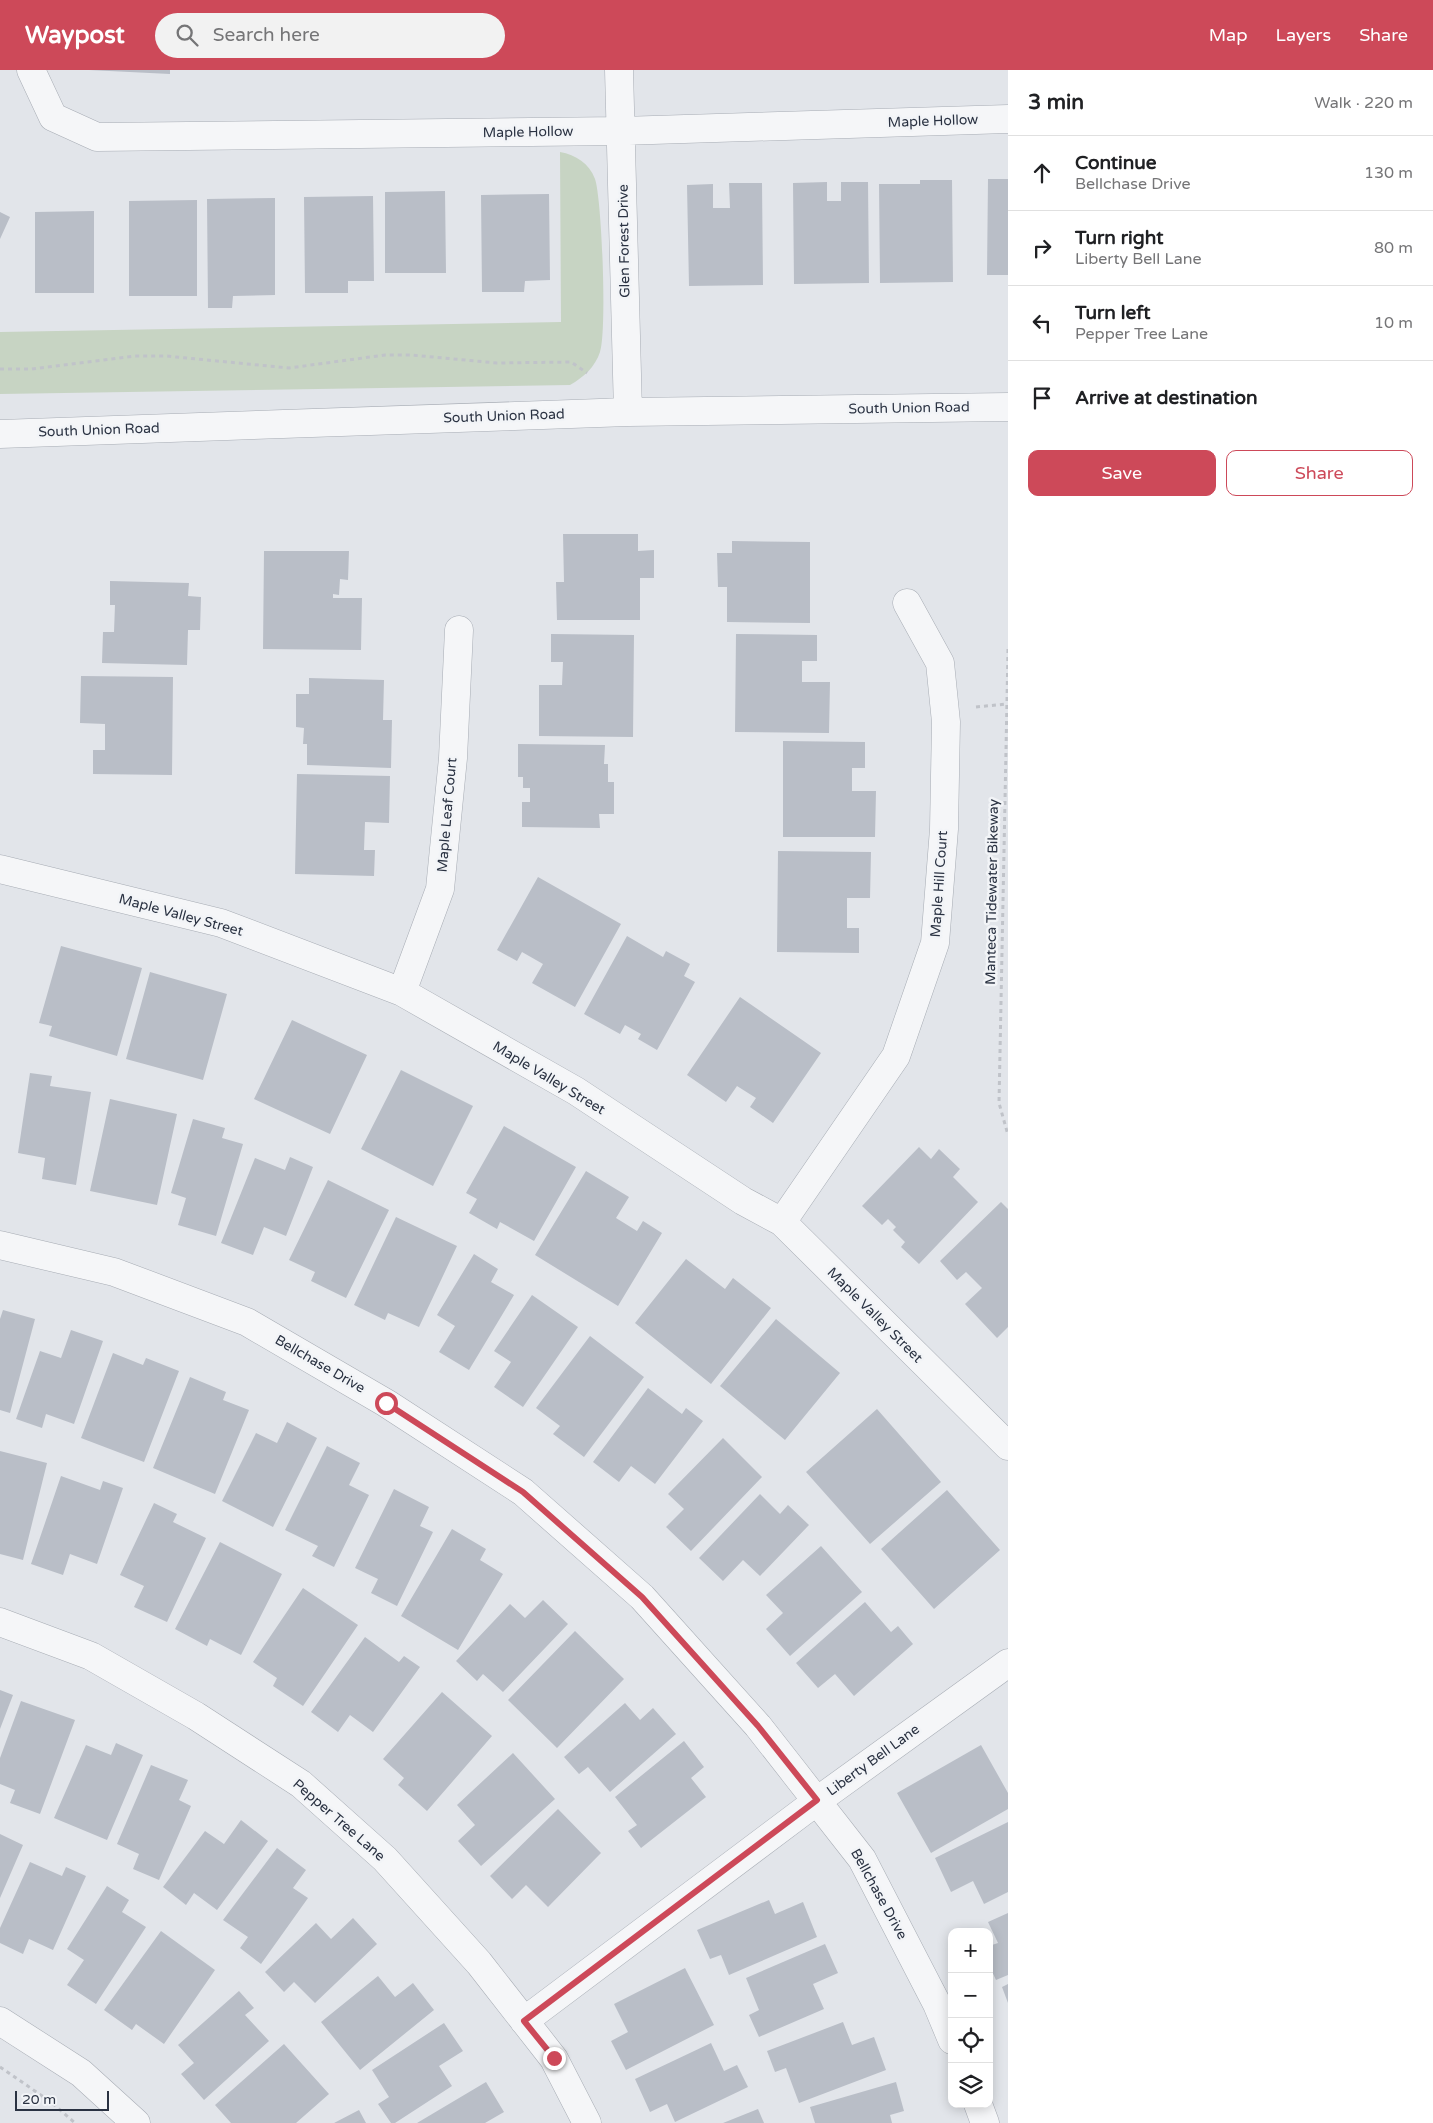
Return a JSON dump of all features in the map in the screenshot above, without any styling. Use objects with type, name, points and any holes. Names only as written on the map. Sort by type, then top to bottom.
[{"type":"street","name":"Maple Hollow","points":[[31,70],[53,117],[97,137],[621,131],[1008,119]]},
{"type":"street","name":"Glen Forest Drive","points":[[620,70],[628,412]]},
{"type":"street","name":"South Union Road","points":[[0,434],[628,412],[1008,407]]},
{"type":"street","name":"Maple Hill Court","points":[[782,1222],[896,1056],[935,943],[944,829],[946,722],[940,663],[907,603]]},
{"type":"street","name":"Maple Leaf Court","points":[[402,992],[440,889],[453,758],[459,630]]},
{"type":"street","name":"Maple Valley Street","points":[[0,869],[221,923],[402,992],[576,1092],[743,1201],[782,1222],[1008,1446]]},
{"type":"street","name":"Bellchase Drive","points":[[0,1245],[114,1272],[247,1322],[386,1403],[523,1492],[642,1597],[758,1726],[817,1800],[862,1859],[937,2004],[948,2030]]},
{"type":"street","name":"Pepper Tree Lane","points":[[0,1622],[91,1656],[196,1716],[301,1784],[385,1859],[479,1963],[554,2058],[587,2123]]},
{"type":"street","name":"Liberty Bell Lane","points":[[524,2021],[817,1800],[1008,1663]]},
{"type":"street","points":[[0,2021],[81,2073],[136,2123]]},
{"type":"street","points":[[979,2108],[985,2123]]},
{"type":"path","points":[[0,369],[32,369],[135,356],[166,356],[289,368],[385,355],[411,355],[497,363],[571,362],[587,373]]},
{"type":"path","name":"Manteca Tidewater Bikeway","points":[[1008,649],[999,1103],[1008,1135]]},
{"type":"path","points":[[976,707],[1007,704]]},
{"type":"path","points":[[0,2067],[44,2097],[75,2123]]},
{"type":"green space","points":[[560,152],[571,155],[586,164],[595,179],[600,212],[603,265],[603,319],[600,352],[588,371],[570,385],[0,394],[0,332],[561,322]]},
{"type":"building","points":[[89,70],[170,70],[170,74]]},
{"type":"building","points":[[988,179],[1008,179],[1008,275],[987,275]]},
{"type":"building","points":[[920,180],[952,180],[953,282],[880,283],[879,184],[920,184]]},
{"type":"building","points":[[827,182],[827,201],[841,201],[841,182],[868,182],[869,283],[794,284],[793,183]]},
{"type":"building","points":[[729,183],[762,183],[763,285],[689,286],[687,185],[713,184],[713,208],[730,208]]},
{"type":"building","points":[[445,191],[446,273],[385,273],[385,192]]},
{"type":"building","points":[[549,194],[550,280],[525,281],[524,292],[482,292],[481,195]]},
{"type":"building","points":[[373,196],[374,281],[348,281],[348,293],[305,293],[304,197]]},
{"type":"building","points":[[275,198],[275,295],[233,296],[232,308],[208,308],[207,199]]},
{"type":"building","points":[[197,200],[197,296],[129,296],[129,201]]},
{"type":"building","points":[[94,211],[94,293],[35,293],[35,212]]},
{"type":"building","points":[[0,212],[10,217],[0,239]]},
{"type":"building","points":[[563,534],[638,534],[638,551],[654,550],[654,578],[640,578],[640,620],[557,620],[556,582],[564,582]]},
{"type":"building","points":[[732,541],[810,542],[810,623],[727,622],[727,587],[718,587],[717,553],[732,553]]},
{"type":"building","points":[[264,551],[349,551],[348,580],[340,579],[339,595],[333,594],[333,598],[362,598],[361,650],[263,649]]},
{"type":"building","points":[[110,581],[189,583],[188,596],[201,597],[200,630],[188,630],[187,665],[102,663],[103,632],[114,632],[115,605],[110,605]]},
{"type":"building","points":[[551,634],[634,635],[633,737],[539,736],[539,685],[562,685],[563,662],[551,662]]},
{"type":"building","points":[[736,634],[817,635],[817,661],[802,661],[802,682],[830,682],[829,733],[735,732]]},
{"type":"building","points":[[81,676],[173,677],[172,775],[93,774],[93,750],[105,750],[105,724],[80,723]]},
{"type":"building","points":[[309,678],[384,680],[383,720],[392,720],[391,768],[307,765],[307,744],[303,744],[304,728],[296,727],[296,694],[309,694]]},
{"type":"building","points":[[783,741],[865,742],[865,768],[852,768],[852,791],[876,791],[875,837],[783,837]]},
{"type":"building","points":[[518,744],[605,745],[604,764],[608,764],[608,782],[614,782],[614,814],[599,814],[600,828],[522,827],[522,802],[530,802],[530,788],[523,788],[523,777],[518,777]]},
{"type":"building","points":[[297,774],[390,776],[389,823],[365,822],[364,850],[375,850],[374,876],[295,874]]},
{"type":"building","points":[[778,851],[871,852],[870,898],[847,898],[847,928],[859,928],[859,953],[777,952]]},
{"type":"building","points":[[538,877],[621,924],[575,1007],[532,983],[543,964],[522,952],[517,961],[497,950]]},
{"type":"building","points":[[627,936],[663,957],[666,951],[690,964],[684,976],[695,982],[657,1050],[638,1039],[641,1034],[625,1025],[620,1034],[584,1014]]},
{"type":"building","points":[[61,946],[142,968],[117,1056],[49,1036],[52,1026],[39,1023]]},
{"type":"building","points":[[150,972],[227,994],[203,1080],[126,1059]]},
{"type":"building","points":[[740,997],[821,1053],[773,1123],[750,1107],[756,1098],[737,1086],[726,1102],[687,1075]]},
{"type":"building","points":[[292,1020],[367,1055],[330,1134],[254,1099]]},
{"type":"building","points":[[401,1070],[473,1106],[433,1186],[361,1149]]},
{"type":"building","points":[[30,1073],[52,1076],[50,1086],[91,1092],[76,1185],[42,1179],[45,1158],[18,1153]]},
{"type":"building","points":[[110,1099],[177,1114],[157,1205],[90,1191]]},
{"type":"building","points":[[193,1119],[225,1128],[222,1138],[243,1144],[216,1236],[178,1225],[186,1198],[171,1193]]},
{"type":"building","points":[[504,1126],[576,1167],[534,1241],[500,1222],[497,1229],[469,1213],[477,1199],[466,1193]]},
{"type":"building","points":[[919,1147],[931,1159],[939,1149],[960,1169],[953,1177],[978,1202],[919,1264],[901,1247],[905,1242],[893,1230],[896,1227],[888,1219],[882,1225],[862,1206]]},
{"type":"building","points":[[290,1157],[313,1167],[286,1236],[264,1227],[253,1255],[221,1243],[255,1158],[285,1170]]},
{"type":"building","points":[[586,1171],[629,1197],[616,1218],[637,1231],[643,1221],[662,1233],[618,1306],[535,1255]]},
{"type":"building","points":[[328,1180],[389,1210],[346,1298],[311,1281],[315,1272],[289,1260]]},
{"type":"building","points":[[1001,1202],[1008,1209],[1008,1327],[997,1338],[965,1304],[982,1288],[966,1272],[957,1280],[940,1261]]},
{"type":"building","points":[[396,1217],[457,1246],[419,1327],[388,1313],[385,1320],[354,1305]]},
{"type":"building","points":[[474,1254],[498,1269],[491,1282],[514,1295],[469,1370],[439,1352],[455,1326],[437,1315]]},
{"type":"building","points":[[686,1259],[725,1289],[733,1278],[771,1308],[711,1384],[635,1323]]},
{"type":"building","points":[[532,1295],[578,1327],[523,1407],[494,1387],[511,1362],[494,1351]]},
{"type":"building","points":[[3,1310],[35,1319],[10,1413],[0,1410],[0,1319]]},
{"type":"building","points":[[776,1319],[840,1373],[785,1440],[720,1386]]},
{"type":"building","points":[[71,1330],[103,1341],[74,1424],[46,1414],[42,1428],[16,1419],[40,1351],[61,1358]]},
{"type":"building","points":[[590,1336],[644,1377],[584,1457],[553,1434],[560,1426],[536,1408]]},
{"type":"building","points":[[113,1353],[143,1365],[146,1358],[179,1371],[144,1462],[81,1438]]},
{"type":"building","points":[[190,1377],[226,1392],[223,1400],[249,1410],[215,1494],[153,1468]]},
{"type":"building","points":[[648,1388],[682,1414],[686,1408],[703,1421],[655,1484],[631,1466],[619,1482],[593,1462]]},
{"type":"building","points":[[877,1409],[941,1482],[870,1544],[806,1472]]},
{"type":"building","points":[[287,1422],[317,1438],[273,1527],[222,1501],[256,1433],[277,1443]]},
{"type":"building","points":[[723,1438],[762,1477],[691,1551],[666,1527],[684,1509],[668,1494]]},
{"type":"building","points":[[327,1446],[360,1463],[349,1485],[369,1495],[334,1567],[312,1556],[318,1546],[285,1530]]},
{"type":"building","points":[[0,1451],[47,1463],[23,1560],[0,1554]]},
{"type":"building","points":[[61,1476],[100,1490],[103,1481],[123,1488],[97,1564],[70,1554],[63,1575],[31,1564]]},
{"type":"building","points":[[394,1489],[429,1507],[420,1526],[433,1532],[397,1606],[371,1593],[378,1579],[355,1568]]},
{"type":"building","points":[[947,1490],[1000,1550],[934,1609],[881,1549]]},
{"type":"building","points":[[760,1494],[780,1514],[788,1505],[809,1525],[760,1576],[743,1560],[723,1581],[699,1558]]},
{"type":"building","points":[[154,1503],[177,1514],[173,1522],[206,1538],[167,1622],[134,1607],[144,1586],[120,1575]]},
{"type":"building","points":[[452,1529],[486,1549],[480,1560],[503,1574],[458,1650],[401,1616]]},
{"type":"building","points":[[220,1542],[282,1574],[241,1655],[210,1639],[207,1646],[175,1629]]},
{"type":"building","points":[[821,1546],[862,1592],[790,1656],[766,1629],[783,1613],[766,1595]]},
{"type":"building","points":[[303,1588],[358,1625],[303,1706],[273,1686],[277,1678],[253,1662]]},
{"type":"building","points":[[543,1600],[568,1624],[503,1692],[483,1674],[477,1681],[456,1661],[510,1604],[525,1618]]},
{"type":"building","points":[[865,1602],[891,1632],[898,1626],[913,1644],[854,1696],[835,1674],[818,1688],[796,1663]]},
{"type":"building","points":[[575,1631],[624,1679],[557,1748],[508,1700]]},
{"type":"building","points":[[365,1637],[399,1662],[404,1656],[420,1667],[373,1732],[350,1715],[338,1732],[311,1712]]},
{"type":"building","points":[[0,1690],[13,1695],[0,1729]]},
{"type":"building","points":[[442,1692],[492,1736],[427,1811],[398,1785],[404,1778],[383,1759]]},
{"type":"building","points":[[21,1701],[75,1720],[40,1814],[10,1803],[15,1790],[0,1784],[0,1758]]},
{"type":"building","points":[[625,1703],[640,1720],[653,1708],[676,1734],[610,1792],[588,1767],[579,1774],[564,1757]]},
{"type":"building","points":[[684,1741],[704,1767],[691,1778],[706,1797],[641,1848],[628,1831],[637,1825],[615,1797]]},
{"type":"building","points":[[116,1743],[143,1755],[107,1840],[54,1818],[86,1745],[111,1755]]},
{"type":"building","points":[[981,1745],[1008,1793],[1008,1809],[931,1853],[897,1793]]},
{"type":"building","points":[[513,1753],[555,1799],[481,1866],[458,1841],[475,1825],[457,1805]]},
{"type":"building","points":[[151,1765],[188,1780],[179,1800],[191,1806],[159,1880],[133,1869],[139,1854],[117,1844]]},
{"type":"building","points":[[558,1809],[601,1853],[548,1907],[526,1885],[512,1899],[490,1876]]},
{"type":"building","points":[[241,1820],[268,1841],[217,1910],[194,1893],[186,1905],[163,1887],[205,1831],[224,1844]]},
{"type":"building","points":[[1008,1822],[1008,1892],[984,1904],[973,1881],[951,1892],[935,1858]]},
{"type":"building","points":[[0,1834],[23,1845],[0,1898]]},
{"type":"building","points":[[277,1848],[306,1870],[293,1888],[308,1898],[261,1964],[240,1948],[248,1937],[223,1920]]},
{"type":"building","points":[[30,1862],[62,1876],[66,1867],[86,1876],[53,1950],[29,1939],[23,1954],[0,1943],[0,1928]]},
{"type":"building","points":[[107,1886],[129,1900],[122,1912],[146,1927],[96,2004],[67,1985],[84,1960],[67,1949]]},
{"type":"building","points":[[769,1900],[775,1914],[803,1902],[817,1937],[729,1975],[721,1955],[710,1959],[697,1930]]},
{"type":"building","points":[[1008,1913],[1008,1975],[996,1980],[993,1974],[993,1945],[998,1943],[993,1928],[991,1928],[988,1922]]},
{"type":"building","points":[[353,1918],[377,1944],[315,2003],[294,1982],[284,1992],[265,1972],[316,1923],[331,1939]]},
{"type":"building","points":[[161,1931],[215,1970],[164,2044],[136,2024],[132,2030],[104,2010]]},
{"type":"building","points":[[825,1944],[838,1973],[813,1984],[824,2009],[759,2037],[749,2015],[759,2010],[746,1978]]},
{"type":"building","points":[[685,1968],[714,2025],[626,2070],[611,2041],[628,2032],[614,2004]]},
{"type":"building","points":[[378,1976],[395,1997],[413,1983],[434,2010],[360,2070],[321,2022]]},
{"type":"building","points":[[1008,1984],[1008,2003],[1002,1987]]},
{"type":"building","points":[[239,1991],[254,2008],[245,2015],[269,2041],[204,2100],[181,2074],[194,2063],[178,2045]]},
{"type":"building","points":[[843,2022],[852,2045],[874,2037],[886,2070],[799,2103],[786,2068],[775,2072],[767,2051]]},
{"type":"building","points":[[444,2023],[463,2051],[439,2066],[452,2086],[395,2123],[391,2123],[378,2104],[389,2097],[372,2070]]},
{"type":"building","points":[[711,2043],[724,2071],[737,2065],[748,2087],[675,2122],[667,2104],[650,2112],[635,2079]]},
{"type":"building","points":[[284,2044],[329,2094],[296,2123],[231,2123],[215,2105]]},
{"type":"building","points":[[486,2082],[504,2112],[485,2123],[417,2123]]},
{"type":"building","points":[[896,2082],[904,2111],[890,2115],[892,2123],[815,2123],[810,2107]]},
{"type":"building","points":[[758,2109],[764,2123],[723,2123]]},
{"type":"building","points":[[359,2110],[366,2123],[334,2123]]},
{"type":"route","points":[[386,1403],[523,1492],[642,1597],[758,1726],[817,1800],[524,2021],[554,2058]]}]
